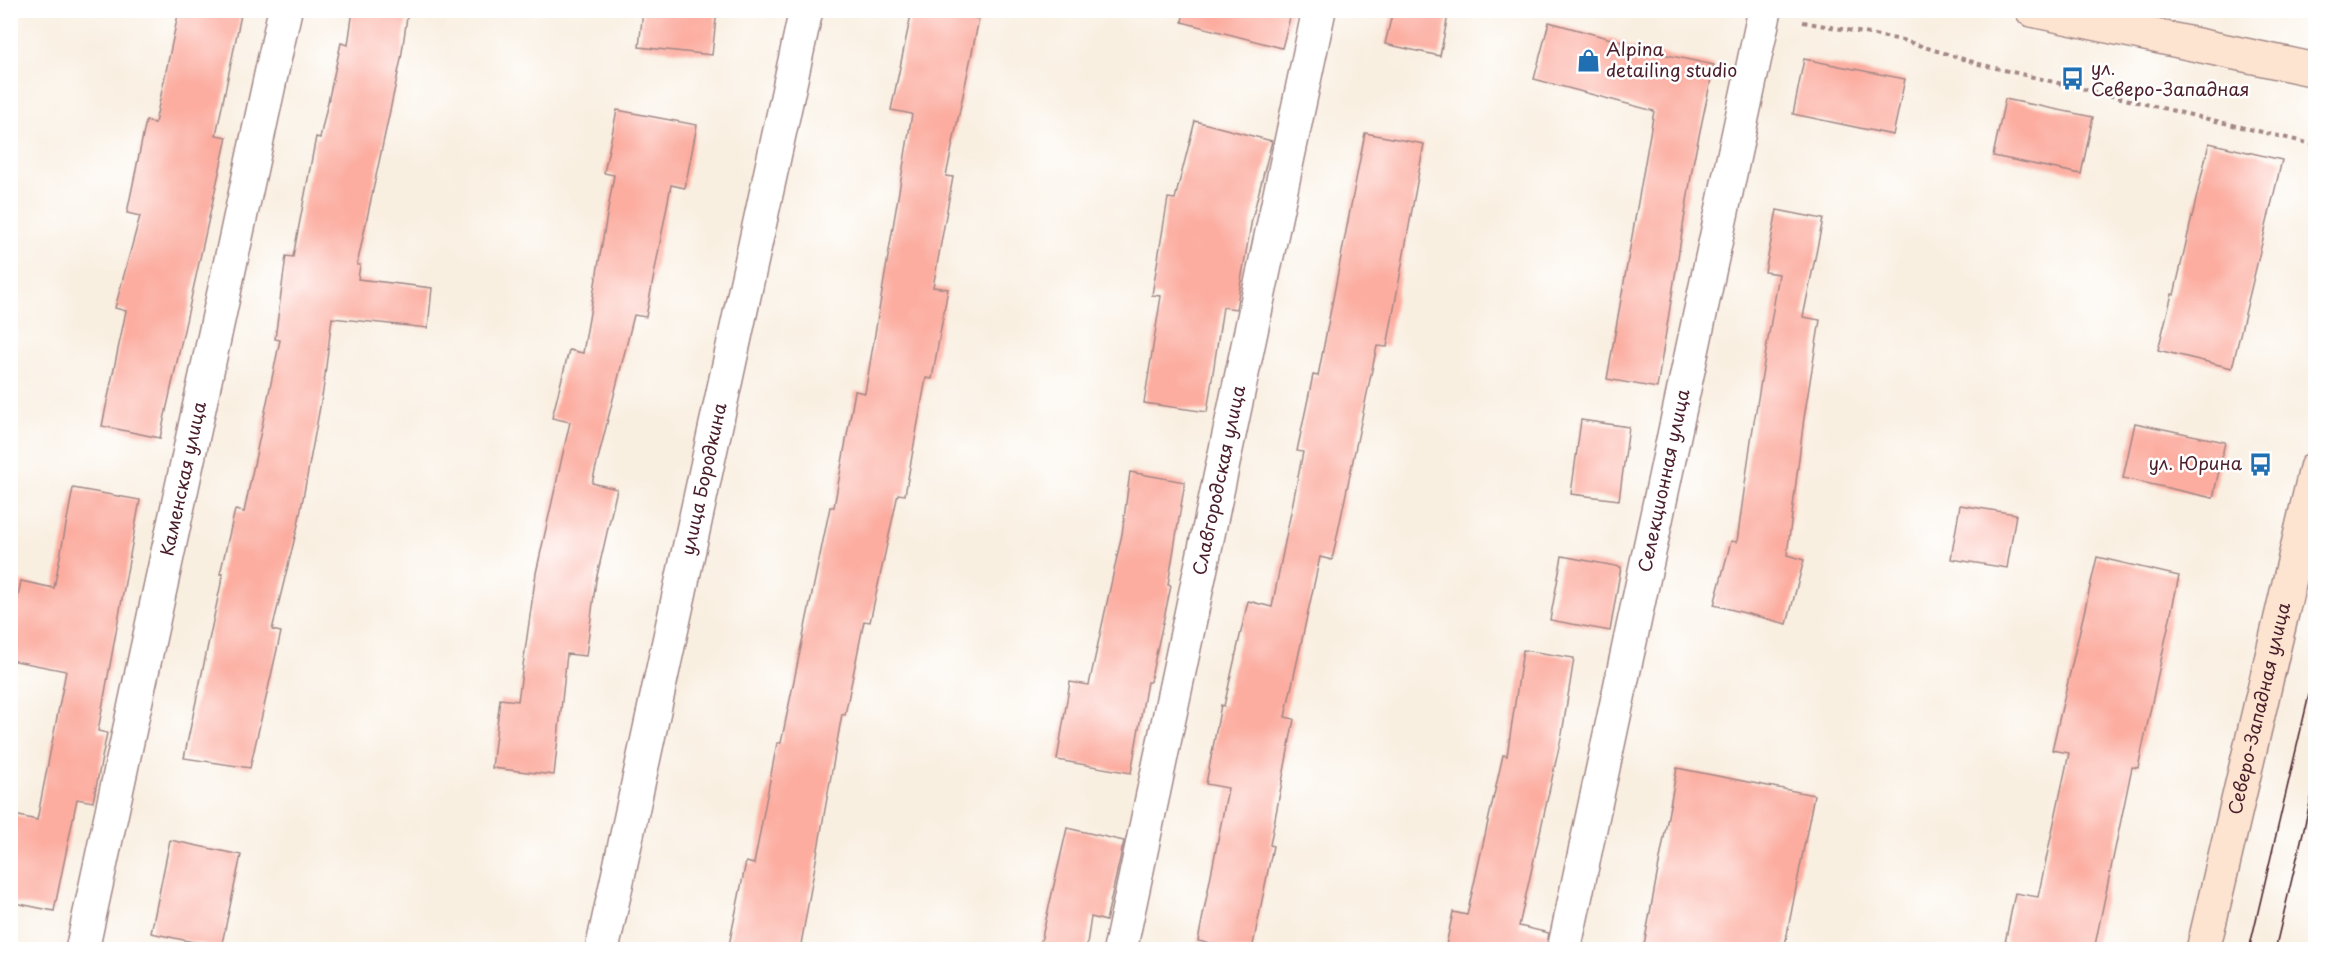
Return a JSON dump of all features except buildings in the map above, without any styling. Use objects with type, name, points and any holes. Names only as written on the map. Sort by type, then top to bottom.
[{"type":"main road","points":[[2032,10],[2316,70]]},
{"type":"main road","name":"Северо-Западная улица","points":[[2203,950],[2316,468]]},
{"type":"street","name":"Каменская улица","points":[[82,950],[285,10]]},
{"type":"street","name":"улица Бородкина","points":[[602,950],[806,10]]},
{"type":"street","name":"Славгородская улица","points":[[1120,950],[1319,10]]},
{"type":"street","name":"Селекционная улица","points":[[1564,950],[1765,12]]},
{"type":"path","points":[[1765,12],[1902,40],[1979,64],[2316,146]]},
{"type":"tram line","points":[[2249,950],[2316,665]]},
{"type":"tram line","points":[[2275,950],[2316,778]]},
{"type":"place","name":"Alpina detailing studio","points":[[1588,60]]},
{"type":"place","name":"ул. Северо-Западная","points":[[2073,79]]},
{"type":"place","name":"ул. Юрина","points":[[2260,464]]}]
